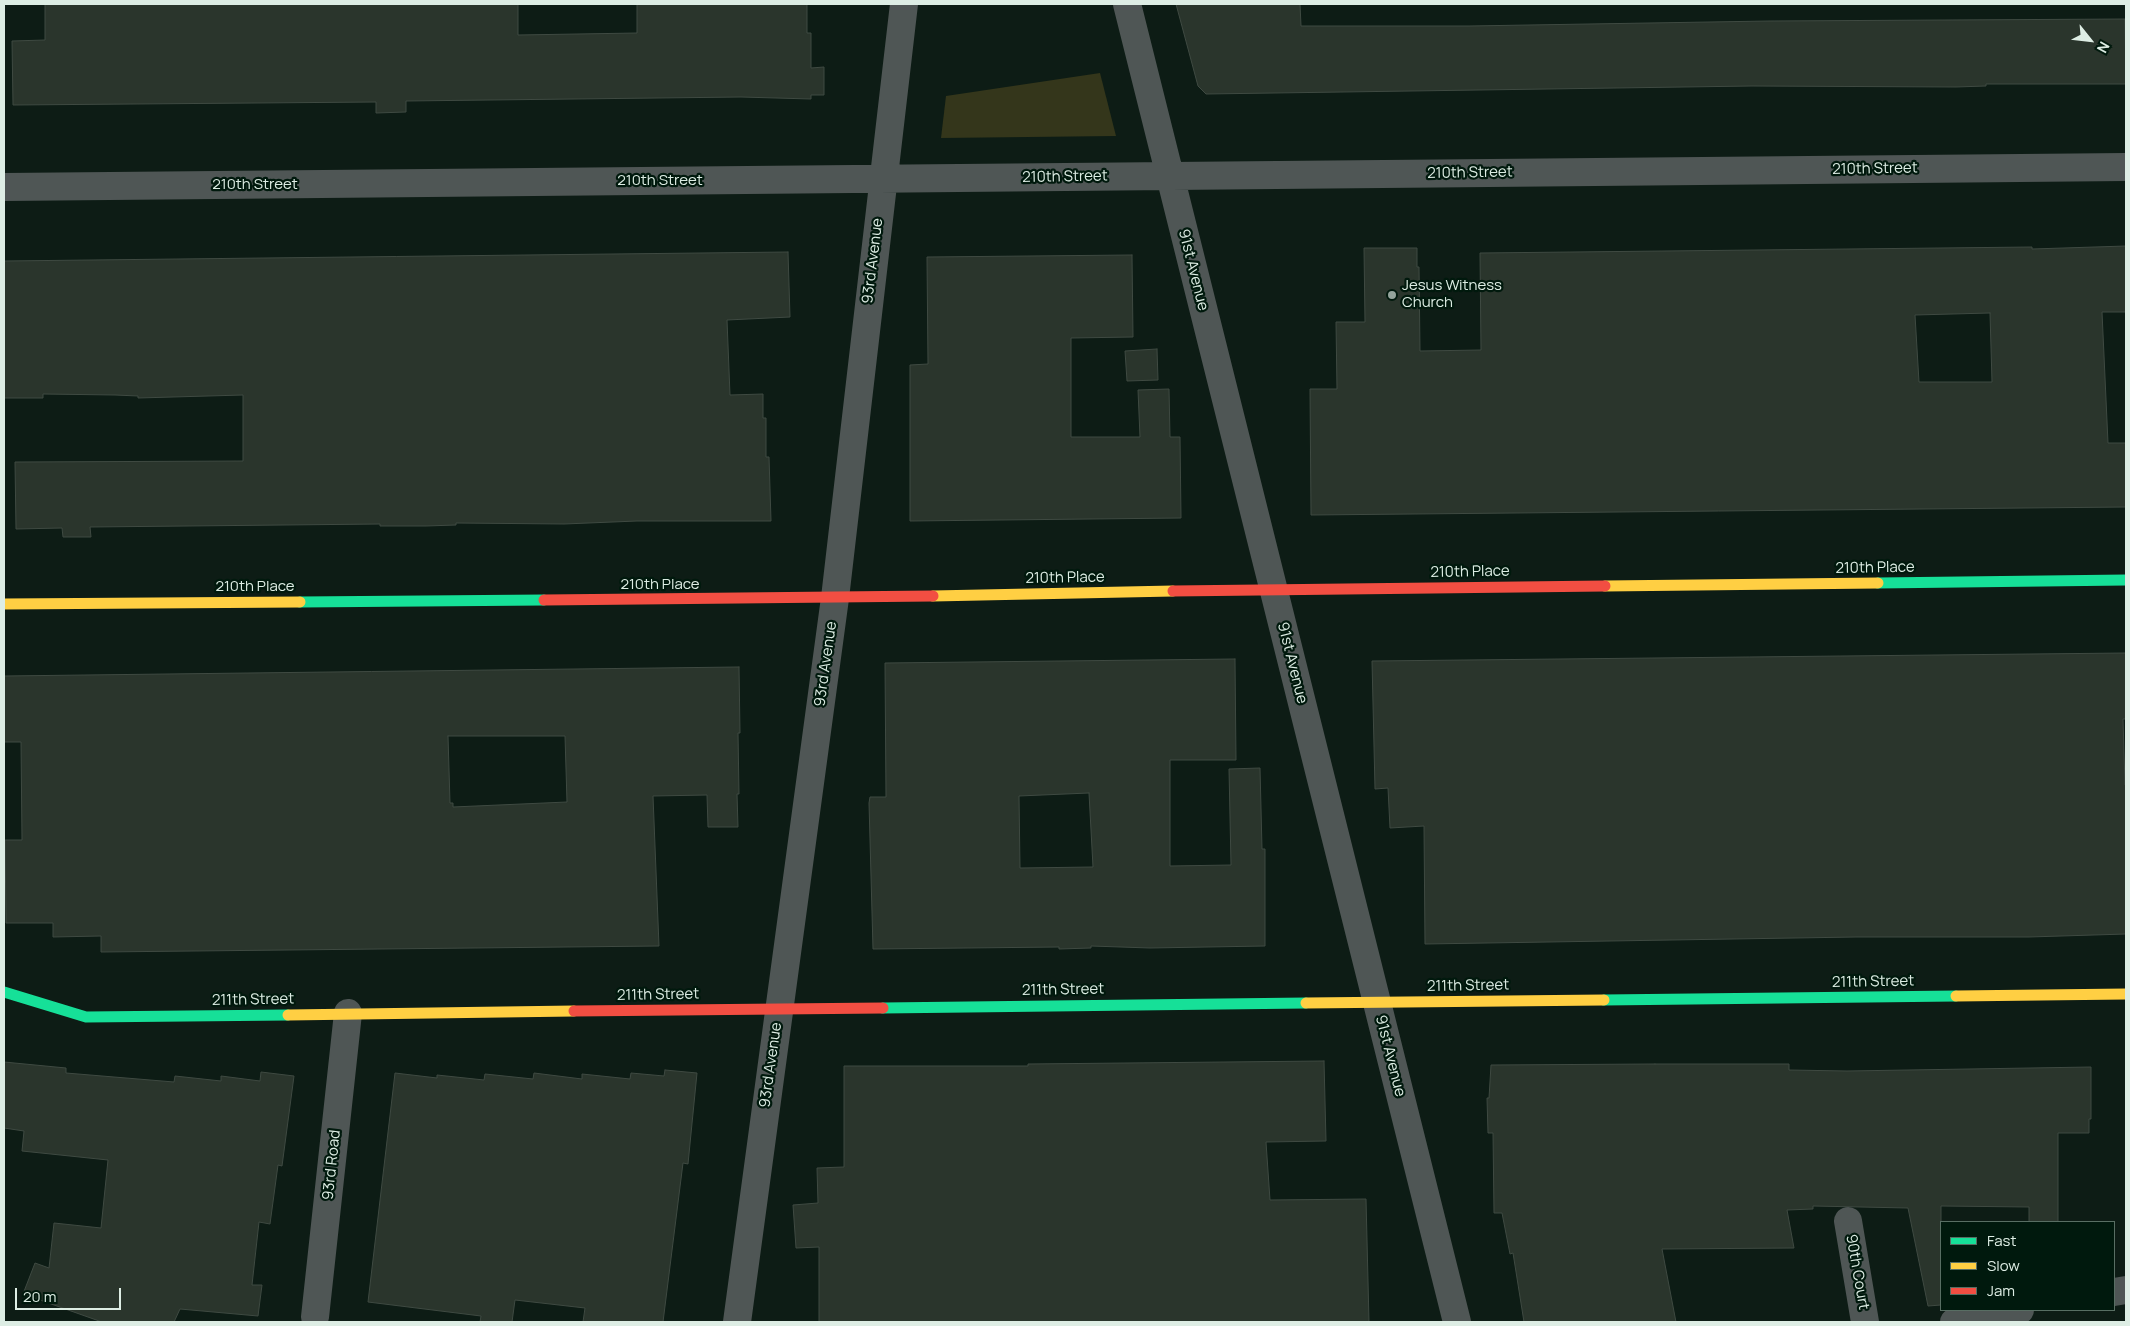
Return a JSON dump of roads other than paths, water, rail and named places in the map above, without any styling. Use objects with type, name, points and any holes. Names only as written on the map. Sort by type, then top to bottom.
[{"type":"street","name":"93rd Avenue","points":[[737,1322],[834,598],[904,4]]},
{"type":"street","name":"91st Avenue","points":[[1127,4],[1458,1322]]},
{"type":"street","name":"210th Street","points":[[4,187],[2126,166]]},
{"type":"street","name":"210th Place","points":[[4,604],[834,598],[1273,589],[2126,580]]},
{"type":"street","name":"211th Street","points":[[4,992],[86,1017],[2126,994]]},
{"type":"street","name":"93rd Road","points":[[315,1317],[348,1013]]},
{"type":"street","name":"90th Court","points":[[1848,1221],[1865,1322]]},
{"type":"street","points":[[1954,1322],[2014,1311]]},
{"type":"place","name":"Jesus Witness Church","points":[[1392,295]]}]
